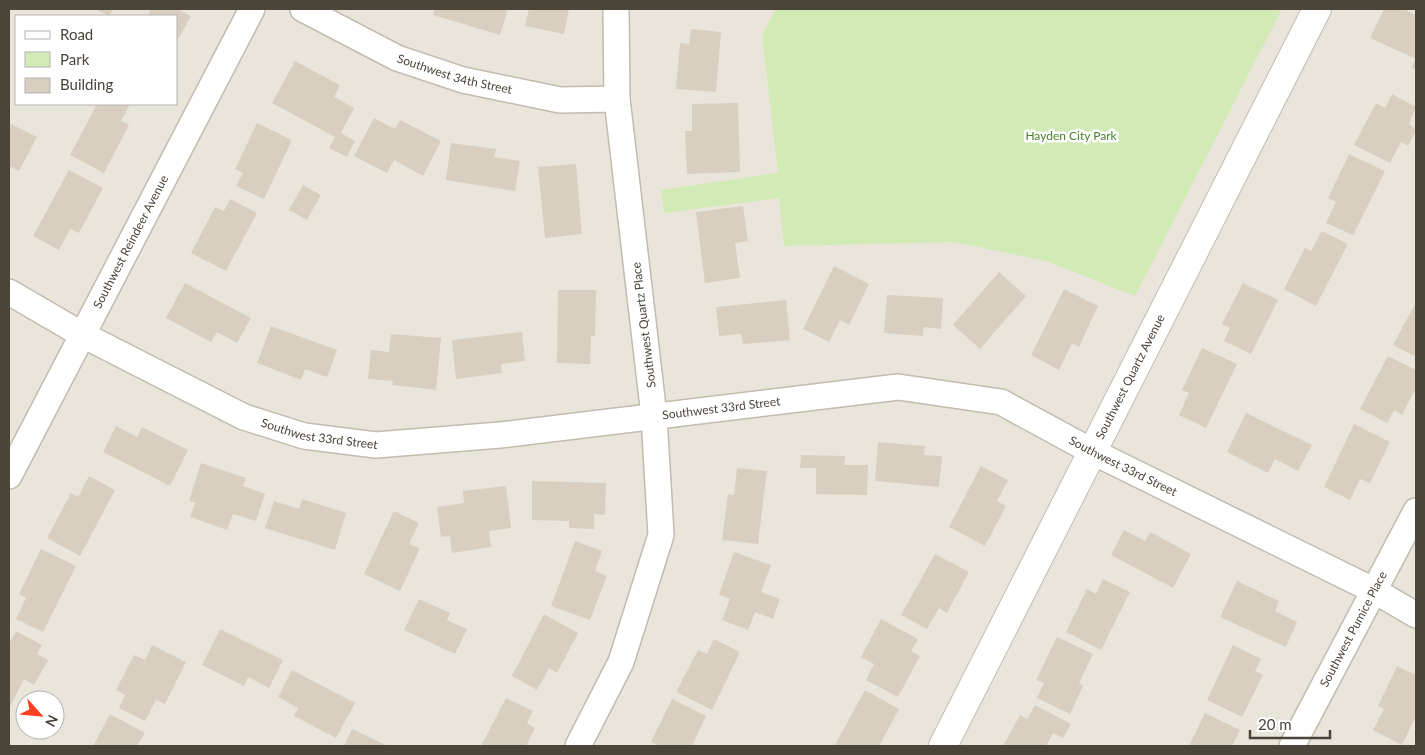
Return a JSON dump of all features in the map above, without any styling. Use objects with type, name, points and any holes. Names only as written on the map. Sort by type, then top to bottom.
[{"type":"street","name":"Southwest Reindeer Avenue","points":[[9,476],[81,334],[252,9]]},
{"type":"street","name":"Southwest 34th Street","points":[[303,9],[397,58],[463,80],[560,100],[617,99]]},
{"type":"street","name":"Southwest Quartz Place","points":[[578,746],[621,662],[661,535],[654,416],[617,99],[616,9]]},
{"type":"street","name":"Southwest Quartz Avenue","points":[[943,746],[1318,9]]},
{"type":"street","name":"Southwest 33rd Street","points":[[9,292],[81,334],[244,417],[304,436],[376,445],[500,435],[898,387],[1001,402],[1093,452],[1373,590],[1416,615]]},
{"type":"street","name":"Southwest Pumice Place","points":[[1292,746],[1416,511]]},
{"type":"shaded area","points":[[9,9],[1416,9],[1416,746],[9,746]]},
{"type":"green space","name":"Hayden City Park","points":[[776,9],[1282,9],[1135,296],[1046,261],[954,242],[784,246],[779,198],[664,213],[661,190],[778,173],[762,35]]},
{"type":"building","points":[[95,9],[113,9],[110,15]]},
{"type":"building","points":[[151,9],[177,9],[191,16],[178,39],[178,15],[148,15]]},
{"type":"building","points":[[435,9],[508,9],[500,35],[433,15]]},
{"type":"building","points":[[529,9],[569,9],[564,34],[525,26]]},
{"type":"building","points":[[1384,9],[1404,9],[1416,15],[1416,59],[1370,38]]},
{"type":"building","points":[[691,29],[721,32],[716,92],[676,89],[680,43],[689,44]]},
{"type":"building","points":[[1416,59],[1416,70],[1411,68]]},
{"type":"building","points":[[295,61],[340,85],[334,97],[354,108],[341,133],[355,141],[347,157],[329,148],[335,137],[272,103]]},
{"type":"building","points":[[1392,94],[1416,107],[1409,124],[1416,130],[1408,146],[1401,142],[1390,163],[1354,145],[1376,103],[1385,108]]},
{"type":"building","points":[[738,103],[740,172],[687,174],[685,131],[692,131],[692,104]]},
{"type":"building","points":[[96,105],[129,105],[121,121],[129,125],[104,173],[70,155]]},
{"type":"building","points":[[374,118],[395,129],[400,120],[441,141],[423,176],[394,160],[387,173],[354,156]]},
{"type":"building","points":[[9,123],[37,137],[19,171],[9,166]]},
{"type":"building","points":[[257,123],[292,140],[264,199],[236,186],[243,173],[235,169]]},
{"type":"building","points":[[451,143],[496,149],[494,157],[520,161],[515,191],[446,180]]},
{"type":"building","points":[[1349,154],[1385,171],[1353,235],[1326,223],[1336,202],[1328,198]]},
{"type":"building","points":[[576,164],[582,234],[545,238],[538,167]]},
{"type":"building","points":[[69,170],[103,188],[79,233],[70,229],[59,250],[33,236]]},
{"type":"building","points":[[303,185],[321,195],[307,220],[289,210]]},
{"type":"building","points":[[230,199],[257,213],[226,271],[191,253],[215,207],[224,211]]},
{"type":"building","points":[[743,206],[748,241],[735,243],[740,278],[705,283],[696,212]]},
{"type":"building","points":[[1322,231],[1348,244],[1316,306],[1284,289],[1305,248],[1311,251]]},
{"type":"building","points":[[834,266],[869,284],[849,325],[840,320],[829,342],[803,329]]},
{"type":"building","points":[[999,272],[1026,296],[980,349],[953,325]]},
{"type":"building","points":[[185,283],[251,318],[237,343],[217,332],[211,342],[166,318]]},
{"type":"building","points":[[1243,283],[1278,300],[1251,354],[1224,341],[1230,328],[1222,324]]},
{"type":"building","points":[[1064,289],[1098,306],[1079,347],[1072,343],[1059,370],[1031,355]]},
{"type":"building","points":[[558,290],[596,290],[595,336],[591,336],[590,364],[557,363]]},
{"type":"building","points":[[887,295],[943,298],[941,329],[924,327],[923,336],[884,333]]},
{"type":"building","points":[[786,300],[790,340],[743,344],[741,334],[719,336],[716,307]]},
{"type":"building","points":[[1416,302],[1416,357],[1393,345]]},
{"type":"building","points":[[271,326],[337,350],[327,377],[305,369],[301,380],[257,363]]},
{"type":"building","points":[[522,332],[525,361],[501,364],[502,373],[456,379],[452,340]]},
{"type":"building","points":[[391,334],[441,338],[436,390],[392,385],[393,381],[368,379],[371,350],[389,352]]},
{"type":"building","points":[[1202,348],[1237,364],[1206,428],[1179,415],[1189,393],[1182,390]]},
{"type":"building","points":[[1388,356],[1416,370],[1416,388],[1402,415],[1394,410],[1387,423],[1360,409]]},
{"type":"building","points":[[1246,413],[1312,445],[1298,471],[1275,459],[1268,473],[1227,452]]},
{"type":"building","points":[[1354,424],[1390,442],[1370,483],[1360,479],[1350,500],[1324,487]]},
{"type":"building","points":[[116,426],[137,437],[142,427],[188,450],[170,486],[103,452]]},
{"type":"building","points":[[878,442],[925,446],[924,455],[942,456],[939,487],[875,481]]},
{"type":"building","points":[[801,455],[845,456],[844,465],[868,465],[867,495],[816,494],[816,468],[800,468]]},
{"type":"building","points":[[201,463],[246,478],[243,486],[265,494],[256,521],[233,514],[227,530],[190,517],[195,503],[189,501]]},
{"type":"building","points":[[981,466],[1008,480],[997,501],[1006,506],[985,546],[949,527]]},
{"type":"building","points":[[737,468],[767,471],[758,544],[722,540],[728,494],[734,495]]},
{"type":"building","points":[[89,476],[115,490],[80,556],[47,538],[71,493],[78,497]]},
{"type":"building","points":[[532,481],[606,483],[605,515],[594,514],[594,529],[569,528],[569,521],[532,520]]},
{"type":"building","points":[[506,486],[511,528],[489,531],[491,547],[452,553],[450,536],[441,537],[437,507],[464,503],[463,491]]},
{"type":"building","points":[[302,499],[346,513],[335,550],[265,528],[274,501],[299,509]]},
{"type":"building","points":[[394,511],[419,523],[409,544],[420,548],[400,591],[364,574]]},
{"type":"building","points":[[1124,530],[1145,541],[1150,532],[1191,554],[1173,588],[1111,555]]},
{"type":"building","points":[[575,541],[602,551],[595,571],[607,576],[590,620],[551,606]]},
{"type":"building","points":[[41,549],[76,566],[43,632],[16,619],[26,598],[19,594]]},
{"type":"building","points":[[734,552],[771,565],[761,592],[780,599],[773,619],[755,612],[748,630],[722,620],[730,599],[719,595]]},
{"type":"building","points":[[935,554],[969,572],[947,613],[939,608],[927,629],[901,615]]},
{"type":"building","points":[[1103,579],[1130,592],[1101,650],[1066,632],[1087,589],[1096,594]]},
{"type":"building","points":[[1237,581],[1279,601],[1275,611],[1297,622],[1286,647],[1220,617]]},
{"type":"building","points":[[419,599],[450,613],[447,620],[467,629],[455,654],[404,630]]},
{"type":"building","points":[[544,614],[578,633],[557,673],[549,668],[537,690],[512,676]]},
{"type":"building","points":[[881,619],[918,639],[911,651],[920,656],[898,697],[866,680],[874,664],[861,657]]},
{"type":"building","points":[[220,629],[283,660],[269,688],[248,677],[244,686],[202,665]]},
{"type":"building","points":[[16,631],[42,645],[37,654],[48,660],[34,685],[24,679],[18,690],[15,690],[15,697],[9,709],[9,644]]},
{"type":"building","points":[[1057,637],[1093,654],[1079,683],[1083,686],[1070,714],[1037,698],[1044,683],[1036,680]]},
{"type":"building","points":[[714,639],[740,652],[712,710],[676,692],[698,650],[707,654]]},
{"type":"building","points":[[152,645],[186,662],[165,704],[156,700],[145,721],[119,708],[125,695],[116,690],[134,655],[145,660]]},
{"type":"building","points":[[1233,645],[1261,659],[1255,671],[1263,675],[1242,717],[1207,700]]},
{"type":"building","points":[[1397,666],[1416,675],[1416,716],[1402,745],[1373,730],[1384,709],[1378,706]]},
{"type":"building","points":[[292,670],[355,703],[336,738],[294,716],[298,708],[278,697]]},
{"type":"building","points":[[865,690],[899,709],[879,746],[835,745]]},
{"type":"building","points":[[506,698],[533,711],[527,723],[535,728],[526,746],[481,746]]},
{"type":"building","points":[[672,699],[706,716],[692,746],[660,746],[651,742]]},
{"type":"building","points":[[1035,705],[1071,724],[1063,738],[1053,733],[1046,746],[1003,746],[1020,715],[1027,719]]},
{"type":"building","points":[[1205,713],[1240,730],[1232,746],[1189,746]]},
{"type":"building","points":[[110,714],[145,733],[137,746],[93,746]]},
{"type":"building","points":[[352,729],[388,746],[344,746]]}]
